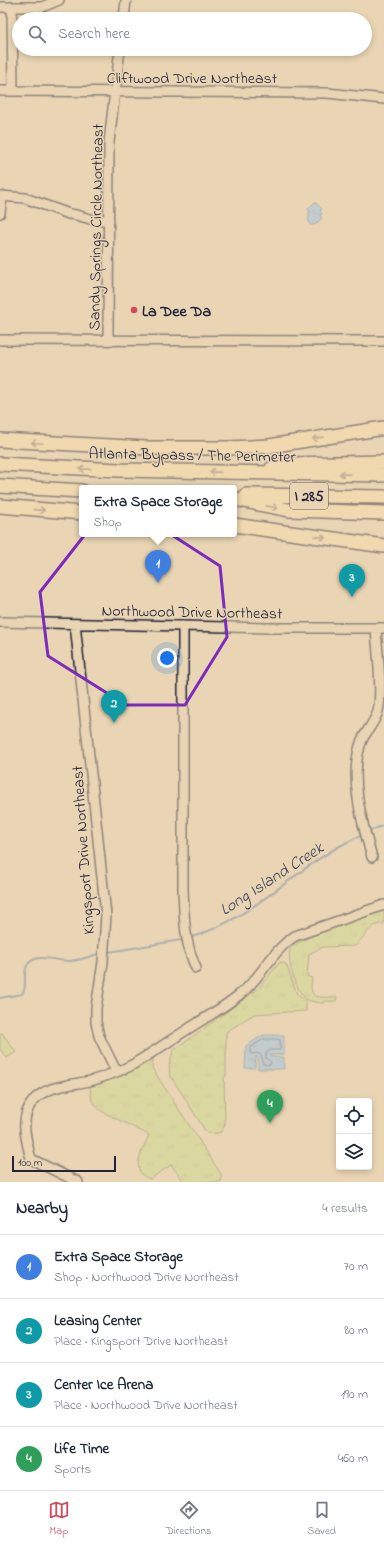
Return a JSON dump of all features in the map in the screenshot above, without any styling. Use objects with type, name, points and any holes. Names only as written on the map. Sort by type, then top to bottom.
[{"type":"highway","points":[[0,440],[146,448],[230,448],[269,446],[384,428]]},
{"type":"highway","points":[[249,473],[291,464],[384,462]]},
{"type":"highway","name":"Atlanta Bypass / The Perimeter","points":[[0,464],[249,473],[384,474]]},
{"type":"highway","points":[[0,486],[79,490]]},
{"type":"highway","name":"I 285","points":[[237,495],[384,497]]},
{"type":"highway","points":[[237,500],[289,510],[384,512]]},
{"type":"highway","points":[[0,506],[79,512]]},
{"type":"highway","points":[[237,525],[384,546]]},
{"type":"street","points":[[13,91],[7,5],[42,7],[58,0]]},
{"type":"street","points":[[125,12],[126,0]]},
{"type":"street","name":"Sandy Springs Circle Northeast","points":[[108,339],[109,142],[119,56]]},
{"type":"street","name":"Cliftwood Drive Northeast","points":[[0,91],[327,93],[384,99]]},
{"type":"street","points":[[0,213],[1,196],[25,198],[69,214],[74,220],[84,224],[109,223]]},
{"type":"street","points":[[0,340],[108,339],[384,341]]},
{"type":"street","name":"Northwood Drive Northeast","points":[[0,622],[380,628]]},
{"type":"street","name":"Kingsport Drive Northeast","points":[[76,624],[106,915],[103,962],[96,1008],[96,1022],[99,1036],[116,1071]]},
{"type":"street","points":[[183,626],[183,888],[185,930],[190,956],[196,968]]},
{"type":"street","points":[[372,857],[359,810],[357,770],[362,740],[373,724],[378,710],[380,628]]},
{"type":"street","points":[[78,1182],[31,1158],[24,1132],[25,1117],[34,1100],[53,1088],[89,1081],[130,1066],[234,999],[256,979],[280,947],[287,941],[295,936],[384,905]]},
{"type":"highlighted area","points":[[94,523],[158,526],[220,566],[227,637],[185,705],[126,705],[48,656],[40,592]]},
{"type":"green space","points":[[384,908],[384,924],[375,925],[371,928],[355,946],[323,947],[309,954],[307,976],[312,978],[311,985],[313,994],[320,997],[337,997],[336,1001],[325,1001],[324,1003],[306,999],[302,995],[292,974],[289,959],[291,947],[314,934]]},
{"type":"green space","points":[[280,962],[286,964],[297,994],[306,1002],[306,1011],[254,1014],[226,1032],[226,1076],[224,1077],[225,1125],[221,1132],[213,1134],[206,1132],[170,1075],[169,1066],[173,1051],[258,989]]},
{"type":"green space","points":[[2,1033],[16,1052],[7,1058],[0,1049],[0,1034]]},
{"type":"green space","points":[[154,1055],[152,1068],[221,1174],[221,1182],[181,1182],[182,1179],[171,1165],[150,1179],[143,1176],[138,1166],[141,1153],[149,1135],[101,1111],[92,1101],[90,1088],[92,1084]]},
{"type":"water","points":[[315,202],[322,209],[320,211],[322,214],[320,216],[322,218],[315,225],[310,225],[308,218],[310,216],[308,214],[310,212],[308,209]]},
{"type":"water","points":[[263,1035],[284,1035],[284,1054],[270,1055],[271,1057],[284,1057],[284,1069],[258,1069],[258,1058],[256,1056],[255,1068],[245,1068],[246,1046]]},
{"type":"waterway","name":"Long Island Creek","points":[[370,831],[384,825]]},
{"type":"waterway","name":"Long Island Creek","points":[[192,937],[237,917],[317,860],[360,836]]},
{"type":"waterway","name":"Long Island Creek","points":[[109,952],[181,940]]},
{"type":"waterway","name":"Long Island Creek","points":[[0,998],[22,994],[25,987],[25,971],[28,964],[32,960],[48,958],[70,961],[98,954]]},
{"type":"place","name":"La Dee Da","points":[[134,310]]},
{"type":"place","name":"Extra Space Storage","points":[[158,583]]},
{"type":"place","name":"Center Ice Arena","points":[[352,597]]},
{"type":"place","name":"Leasing Center","points":[[114,723]]},
{"type":"place","name":"Life Time","points":[[270,1123]]}]
